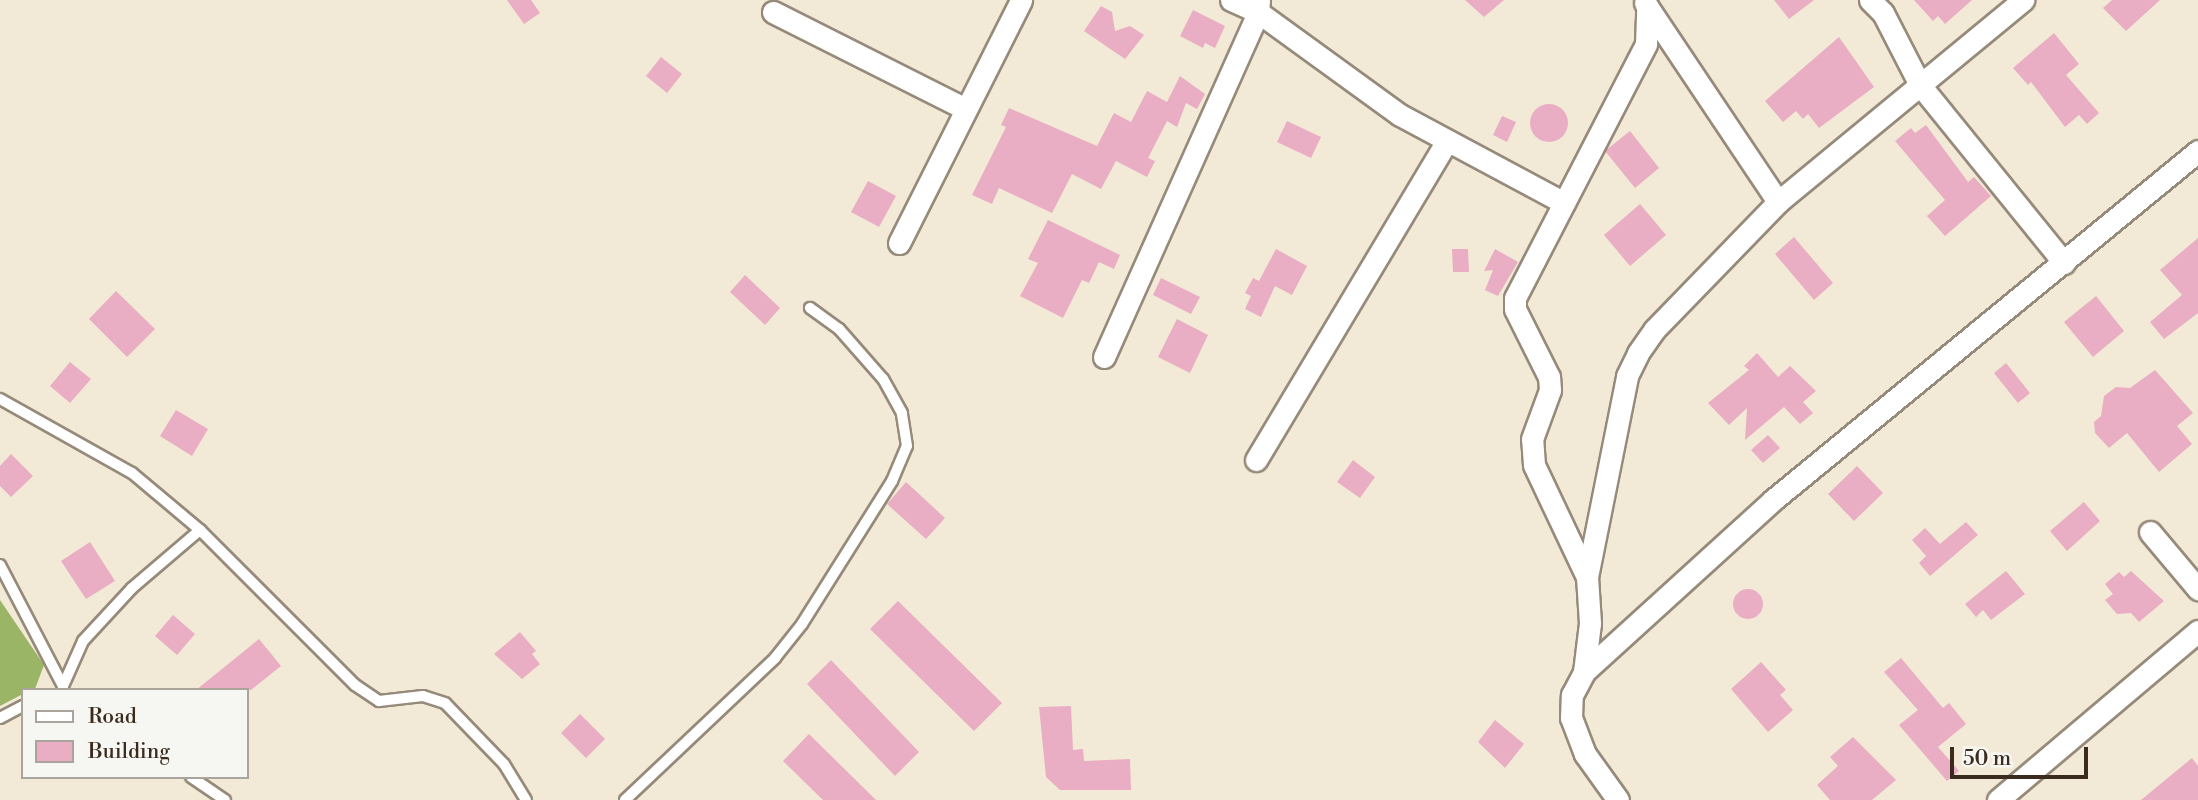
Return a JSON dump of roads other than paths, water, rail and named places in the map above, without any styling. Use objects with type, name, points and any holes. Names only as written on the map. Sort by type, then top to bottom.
[{"type":"street","points":[[899,243],[1021,0]]},
{"type":"street","points":[[1231,0],[1258,6],[1447,143],[1564,203]]},
{"type":"street","points":[[1870,0],[1883,13],[1920,85],[2064,263]]},
{"type":"street","points":[[1584,672],[1590,623],[1587,577],[1628,376],[1638,353],[1655,329],[1777,202],[2023,0]]},
{"type":"street","points":[[1645,3],[1777,202]]},
{"type":"street","points":[[1587,577],[1534,465],[1532,439],[1550,390],[1549,377],[1515,309],[1515,298],[1646,44],[1645,3]]},
{"type":"street","points":[[1104,357],[1258,6]]},
{"type":"street","points":[[773,12],[966,109]]},
{"type":"street","points":[[1256,460],[1447,143]]},
{"type":"street","points":[[1618,800],[1585,754],[1571,718],[1572,695],[1584,672],[1773,500],[2198,150]]},
{"type":"street","points":[[2150,532],[2198,589]]},
{"type":"street","points":[[1998,800],[2198,631]]},
{"type":"lane","points":[[625,800],[775,658],[802,624],[892,481],[907,446],[902,413],[883,379],[839,329],[810,308]]},
{"type":"lane","points":[[0,399],[132,473],[200,530],[355,685],[379,701],[423,696],[445,703],[504,764],[526,800]]},
{"type":"lane","points":[[62,688],[82,641],[132,588],[200,530]]},
{"type":"lane","points":[[0,565],[62,688]]},
{"type":"lane","points":[[0,718],[21,707]]},
{"type":"lane","points":[[194,779],[225,800]]}]
